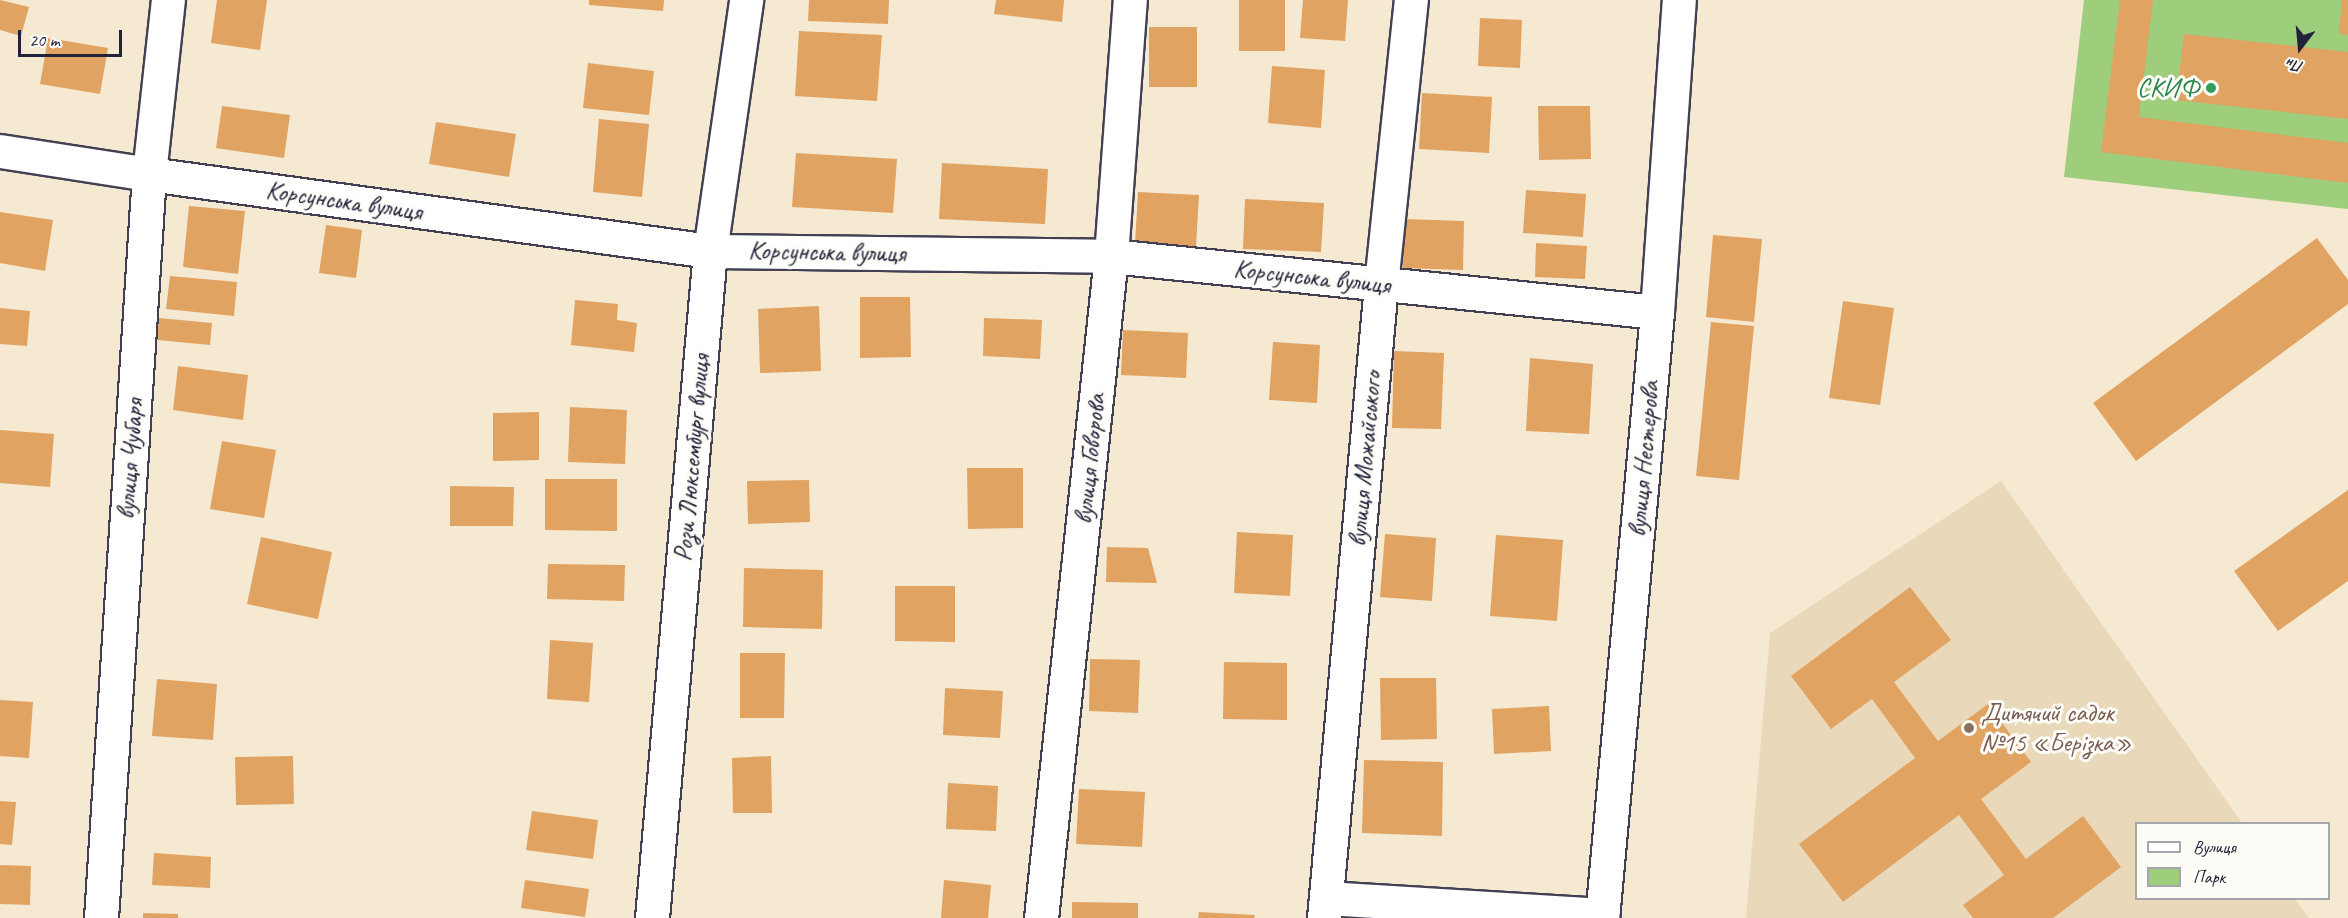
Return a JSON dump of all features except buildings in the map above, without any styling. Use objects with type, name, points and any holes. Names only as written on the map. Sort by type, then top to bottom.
[{"type":"street","name":"вулиця Чубаря","points":[[101,918],[149,174],[168,0]]},
{"type":"street","name":"Рози Люксембург вулиця","points":[[652,918],[710,251],[746,0]]},
{"type":"street","name":"вулиця Говорова","points":[[1041,918],[1111,256],[1130,0]]},
{"type":"street","name":"вулиця Можайського","points":[[1325,908],[1381,284],[1411,0]]},
{"type":"street","name":"вулиця Нестерова","points":[[1602,916],[1658,312],[1679,0]]},
{"type":"street","name":"Корсунська вулиця","points":[[0,151],[149,174],[710,251],[1111,256],[1658,312]]},
{"type":"street","points":[[1325,908],[1602,916]]},
{"type":"shaded area","name":"Дитячий садок №15 «Берізка»","points":[[2001,481],[2241,822],[2135,822],[2135,900],[2296,900],[2309,918],[1746,918],[1770,633]]},
{"type":"green space","name":"СКИФ","points":[[2084,0],[2348,0],[2348,209],[2064,177]]},
{"type":"place","name":"СКИФ","points":[[2211,88]]},
{"type":"place","name":"Дитячий садок №15 «Берізка»","points":[[1969,728]]}]
